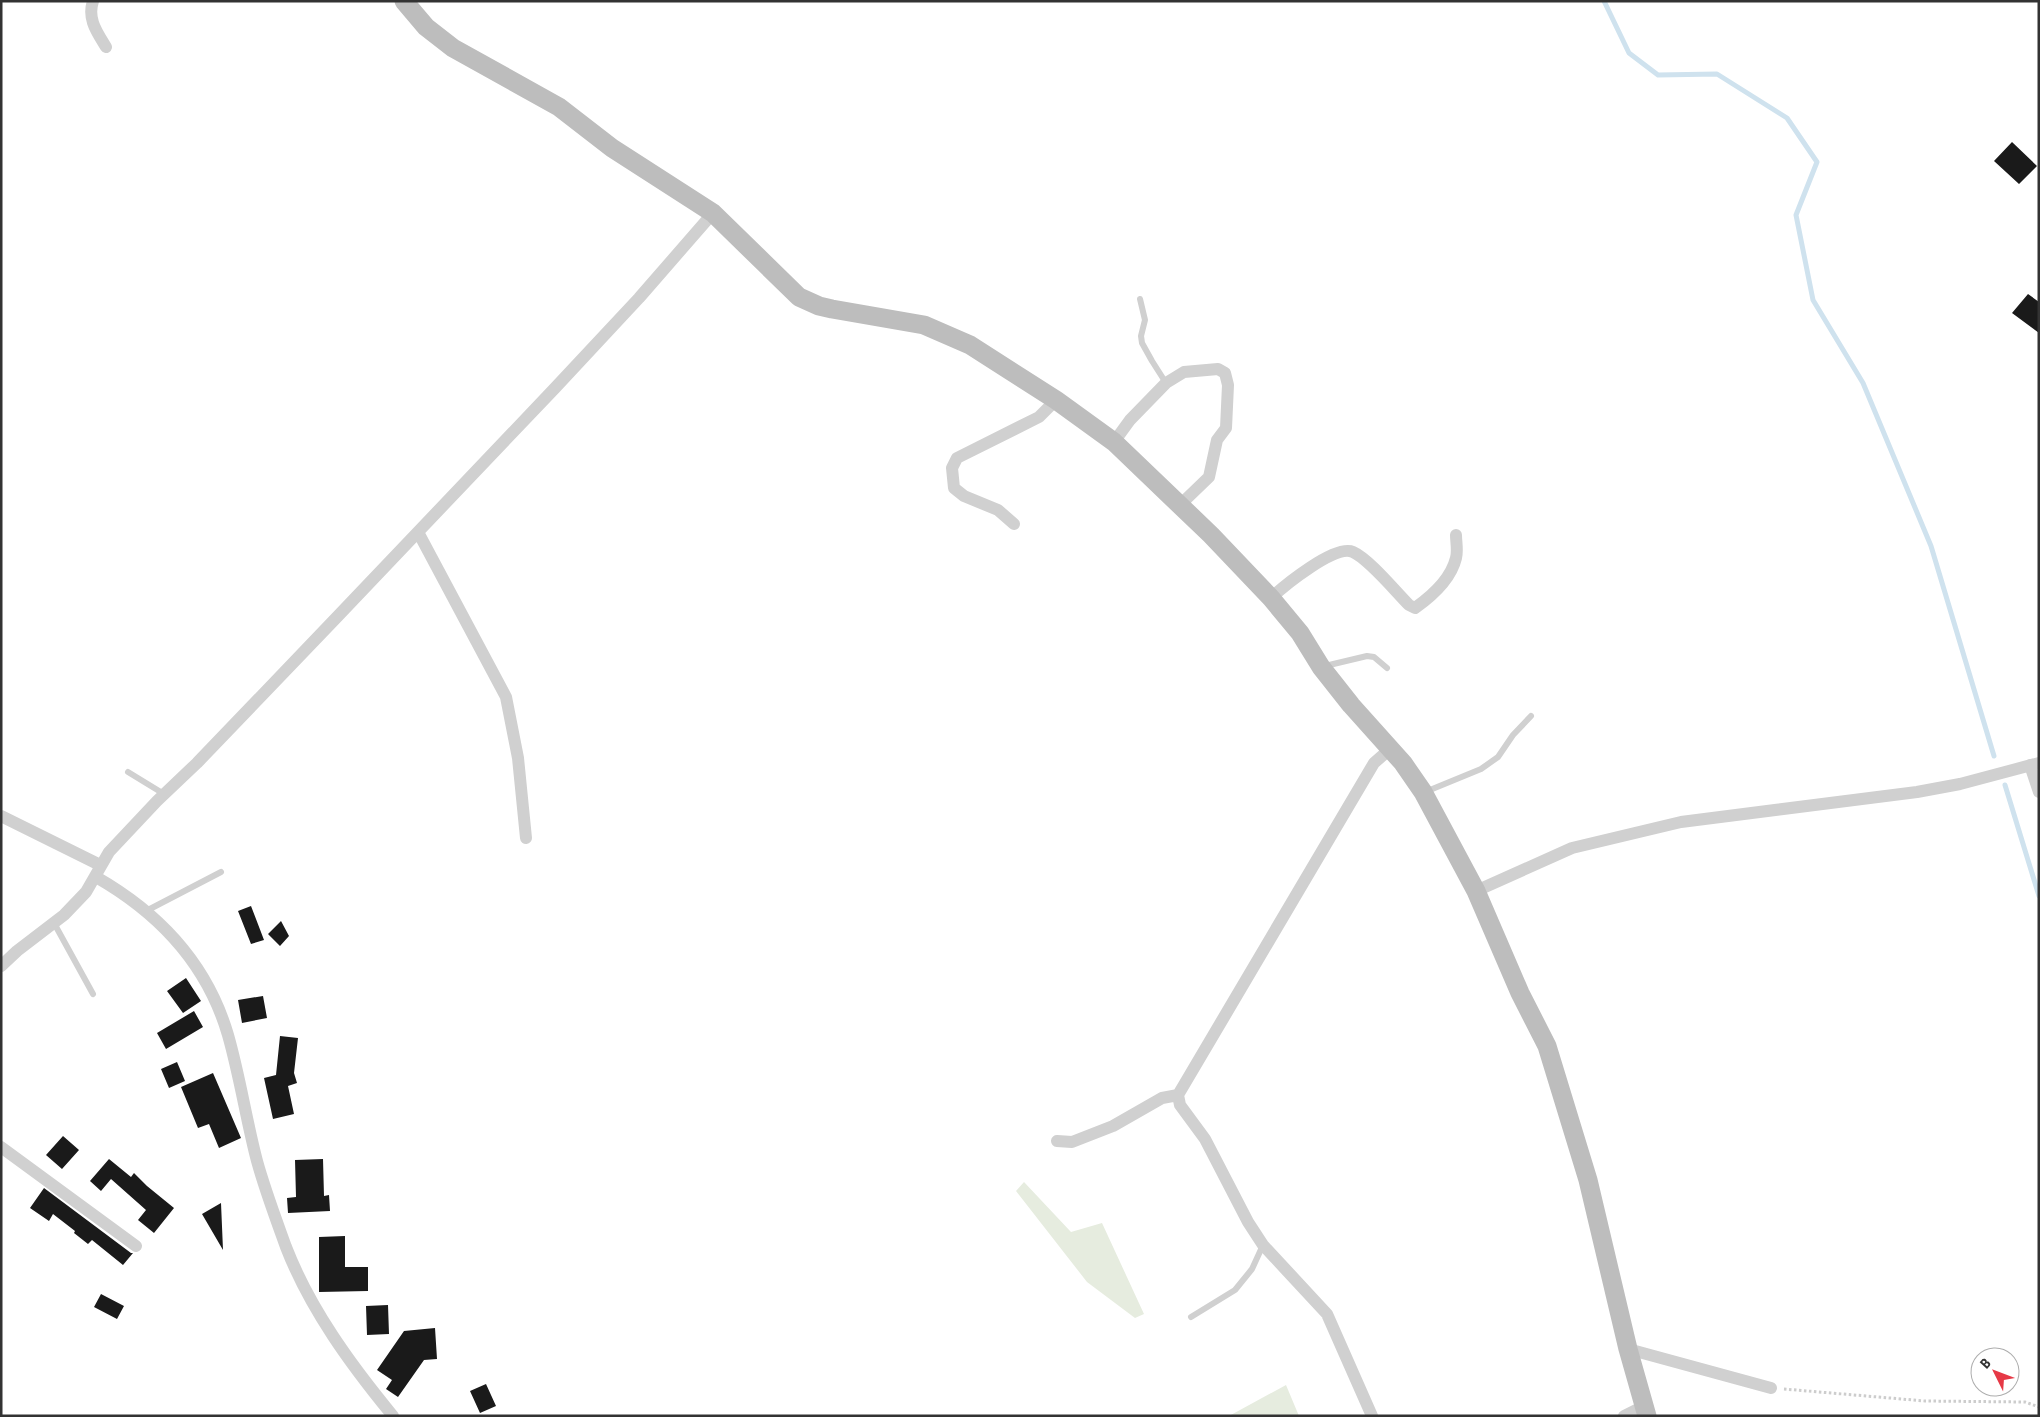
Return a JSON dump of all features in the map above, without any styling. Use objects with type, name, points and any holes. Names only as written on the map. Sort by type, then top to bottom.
[{"type":"street","points":[[93,1],[89,12],[106,48]]},
{"type":"street","points":[[404,1],[426,27],[453,48],[559,108],[612,148],[713,213],[790,290],[803,299],[832,309],[909,321],[932,328],[978,350],[1056,400],[1114,442],[1180,505],[1271,598],[1300,633],[1321,667],[1424,792],[1476,891],[1520,993],[1548,1046],[1588,1180],[1628,1349],[1646,1411],[1624,1416]]},
{"type":"street","points":[[1,966],[16,951],[64,915],[86,892],[109,852],[418,532],[639,298],[713,213]]},
{"type":"street","points":[[1114,442],[1130,420],[1166,383],[1184,372],[1218,369],[1225,373],[1228,385],[1226,428],[1217,440],[1209,477],[1180,505]]},
{"type":"street","points":[[1014,524],[998,510],[964,496],[954,488],[952,468],[958,458],[967,452],[1039,417],[1056,400]]},
{"type":"street","points":[[418,532],[506,697],[518,758],[526,838]]},
{"type":"street","points":[[1271,598],[1284,586],[1329,556],[1345,551],[1353,552],[1366,561],[1409,605],[1415,608],[1450,575],[1457,557],[1456,534]]},
{"type":"street","points":[[1372,1416],[1327,1314],[1264,1245],[1248,1222],[1205,1139],[1180,1105],[1178,1095],[1374,763],[1390,749]]},
{"type":"street","points":[[1476,891],[1572,848],[1681,822],[1917,792],[1960,784],[2034,764],[2039,792]]},
{"type":"street","points":[[1,816],[98,871],[117,889],[161,923],[181,945],[208,987],[228,1034],[258,1163],[284,1241],[299,1275],[315,1306],[346,1354],[393,1416]]},
{"type":"street","points":[[1057,1141],[1072,1142],[1113,1126],[1162,1098],[1178,1095]]},
{"type":"street","points":[[1,1147],[136,1246]]},
{"type":"street","points":[[1628,1349],[1721,1376],[1771,1388]]},
{"type":"lane","points":[[1140,300],[1146,320],[1141,336],[1142,343],[1166,383]]},
{"type":"lane","points":[[1321,667],[1366,656],[1374,658],[1387,668]]},
{"type":"lane","points":[[1424,792],[1481,768],[1498,757],[1531,716]]},
{"type":"lane","points":[[128,772],[164,794]]},
{"type":"lane","points":[[146,910],[221,872]]},
{"type":"lane","points":[[54,923],[93,994]]},
{"type":"lane","points":[[1191,1316],[1235,1290],[1252,1269],[1264,1245]]},
{"type":"path","points":[[1771,1388],[1925,1401],[2024,1402],[2039,1407]]},
{"type":"shaded area","points":[[1024,1182],[1071,1232],[1102,1223],[1144,1314],[1135,1318],[1087,1282],[1016,1191]]},
{"type":"shaded area","points":[[1286,1385],[1299,1416],[1229,1416]]},
{"type":"building","points":[[2012,142],[2037,166],[2019,184],[1994,161]]},
{"type":"building","points":[[2028,294],[2039,302],[2039,333],[2012,313]]},
{"type":"building","points":[[251,906],[264,940],[251,944],[238,911]]},
{"type":"building","points":[[281,921],[289,936],[280,946],[268,934]]},
{"type":"building","points":[[186,978],[201,1001],[183,1013],[167,991]]},
{"type":"building","points":[[263,996],[267,1018],[242,1023],[238,1000]]},
{"type":"building","points":[[194,1011],[203,1027],[166,1049],[157,1033]]},
{"type":"building","points":[[280,1036],[298,1038],[294,1073],[297,1083],[288,1086],[294,1114],[273,1119],[264,1078],[276,1075]]},
{"type":"building","points":[[177,1062],[185,1081],[169,1088],[161,1069]]},
{"type":"building","points":[[213,1073],[241,1138],[219,1148],[209,1124],[198,1128],[181,1087]]},
{"type":"building","points":[[63,1136],[79,1150],[62,1169],[46,1155]]},
{"type":"building","points":[[109,1159],[131,1177],[134,1173],[174,1208],[154,1233],[138,1220],[146,1210],[111,1179],[101,1191],[90,1181]]},
{"type":"building","points":[[323,1159],[324,1196],[329,1195],[330,1211],[288,1213],[287,1198],[296,1197],[295,1160]]},
{"type":"building","points":[[44,1188],[133,1253],[123,1265],[92,1240],[88,1244],[53,1214],[49,1221],[30,1208]]},
{"type":"building","points":[[221,1203],[223,1250],[202,1214]]},
{"type":"building","points":[[345,1236],[345,1267],[368,1267],[368,1291],[319,1292],[319,1237]]},
{"type":"building","points":[[101,1294],[124,1306],[117,1319],[94,1307]]},
{"type":"building","points":[[388,1305],[389,1334],[367,1335],[366,1306]]},
{"type":"building","points":[[435,1328],[437,1359],[424,1360],[398,1397],[386,1389],[392,1380],[377,1370],[404,1331]]},
{"type":"building","points":[[486,1384],[496,1406],[480,1413],[470,1391]]},
{"type":"waterway","points":[[1604,1],[1629,53],[1658,75],[1717,74],[1787,118],[1817,162],[1796,215],[1813,300],[1863,383],[1931,546],[1994,756]]},
{"type":"waterway","points":[[2005,785],[2039,896]]}]
